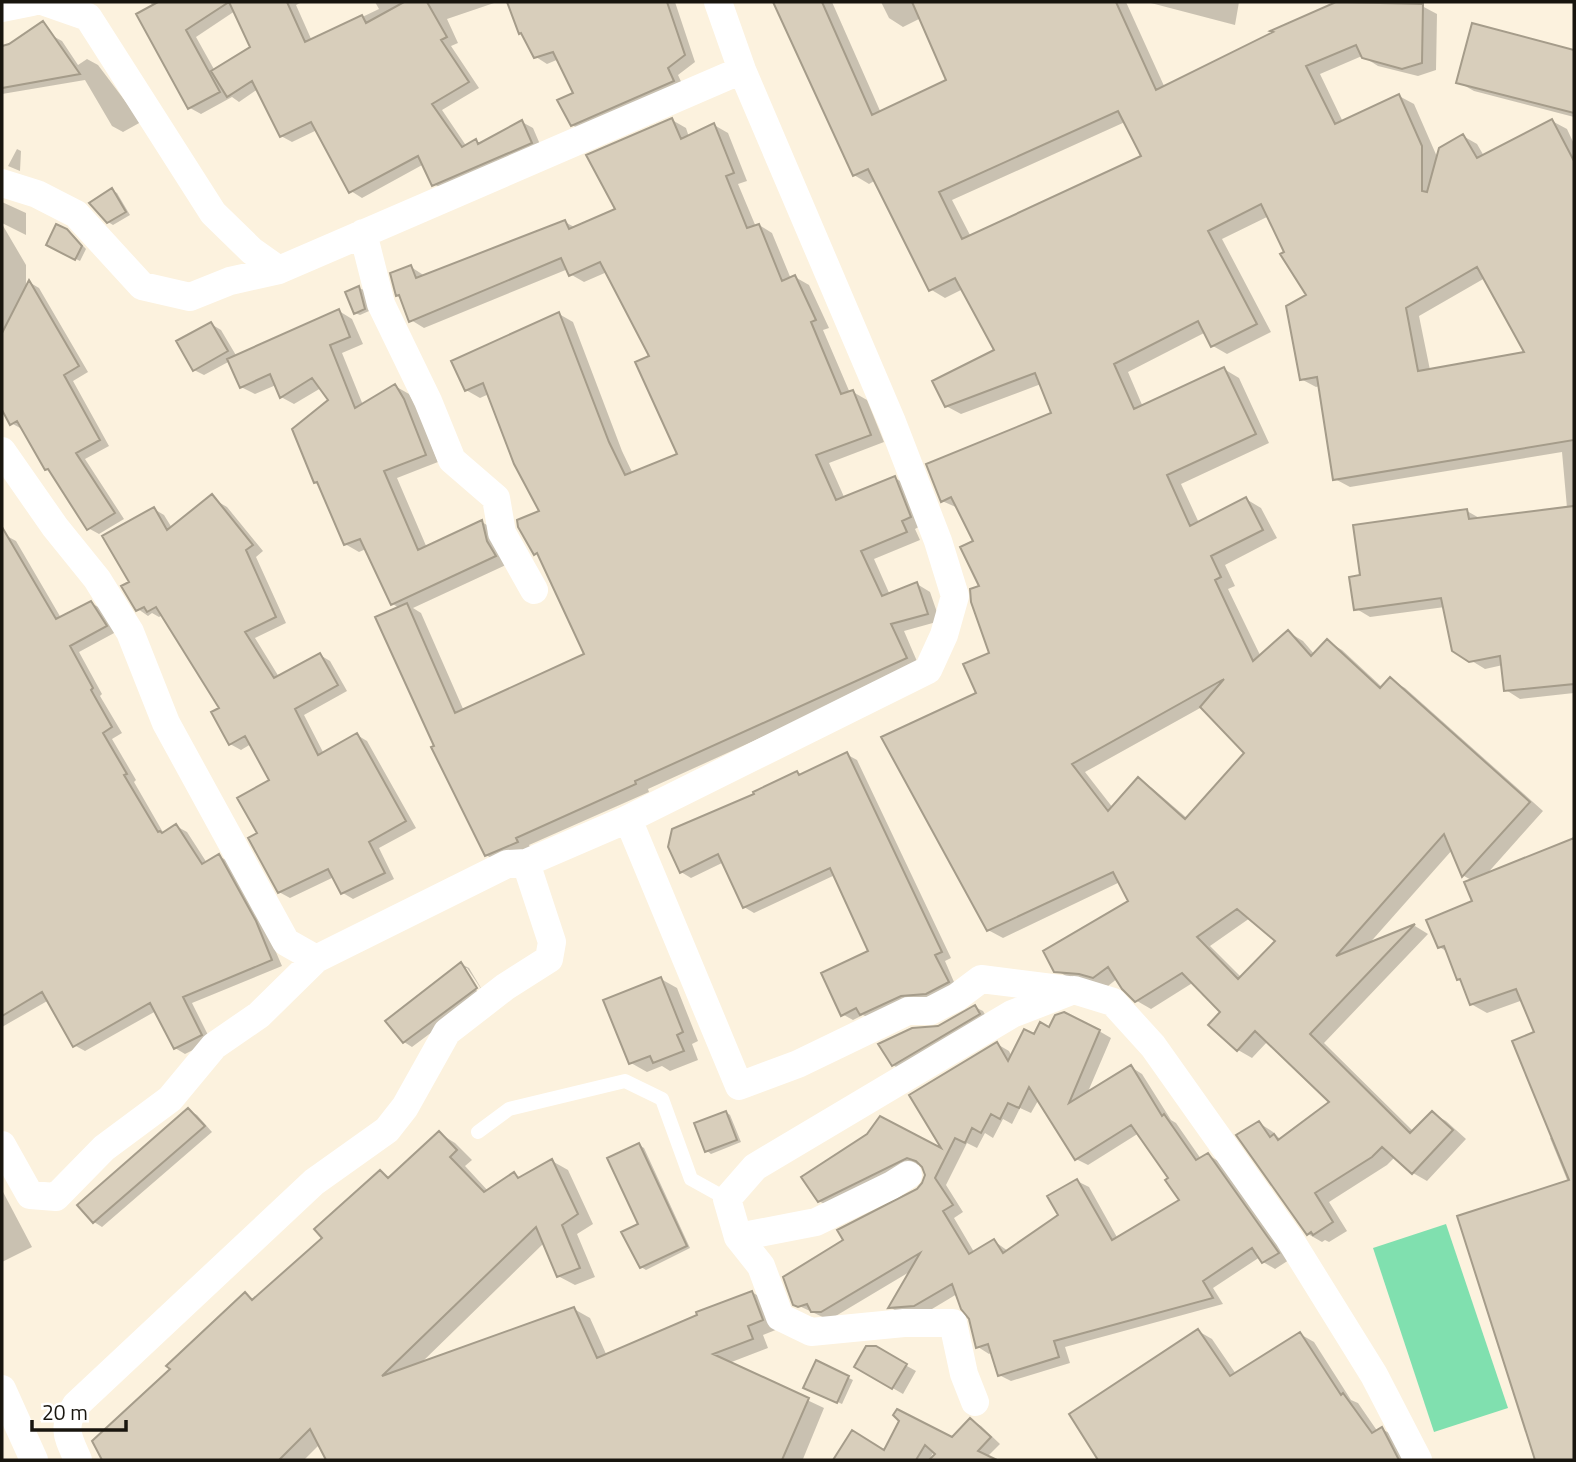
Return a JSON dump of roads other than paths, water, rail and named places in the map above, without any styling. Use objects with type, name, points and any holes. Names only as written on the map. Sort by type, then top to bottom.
[{"type":"street","points":[[2,8],[32,2]]},
{"type":"street","points":[[45,2],[88,17],[213,214],[252,251],[279,270]]},
{"type":"street","points":[[2,1145],[30,1195],[56,1197],[104,1148],[170,1099],[214,1046],[259,1015],[316,959],[507,864],[526,863],[628,819],[928,670],[944,635],[955,596],[938,541],[892,422],[742,70],[718,2]]},
{"type":"street","points":[[2,183],[37,194],[76,214],[142,286],[190,297],[230,281],[279,270],[742,70]]},
{"type":"street","points":[[363,233],[381,304],[428,401],[452,460],[496,498],[502,533],[534,590]]},
{"type":"street","points":[[2,451],[55,527],[97,579],[130,632],[166,723],[286,942],[316,959]]},
{"type":"street","points":[[628,819],[739,1086],[798,1064],[908,1011],[930,1011],[957,997],[981,979],[1074,990],[1113,1002],[1153,1046],[1289,1238],[1374,1375],[1418,1460]]},
{"type":"street","points":[[78,1460],[67,1434],[67,1419],[76,1405],[314,1182],[387,1130],[405,1107],[447,1032],[505,987],[549,959],[552,942],[526,863]]},
{"type":"street","points":[[975,1402],[964,1374],[953,1323],[904,1323],[811,1332],[780,1317],[761,1266],[738,1237],[727,1199],[755,1167],[1012,1014],[1074,990]]},
{"type":"street","points":[[738,1237],[816,1222],[908,1175]]},
{"type":"street","points":[[2,1389],[34,1460]]},
{"type":"lane","points":[[478,1132],[509,1109],[625,1081],[662,1099],[691,1179],[727,1199]]}]
